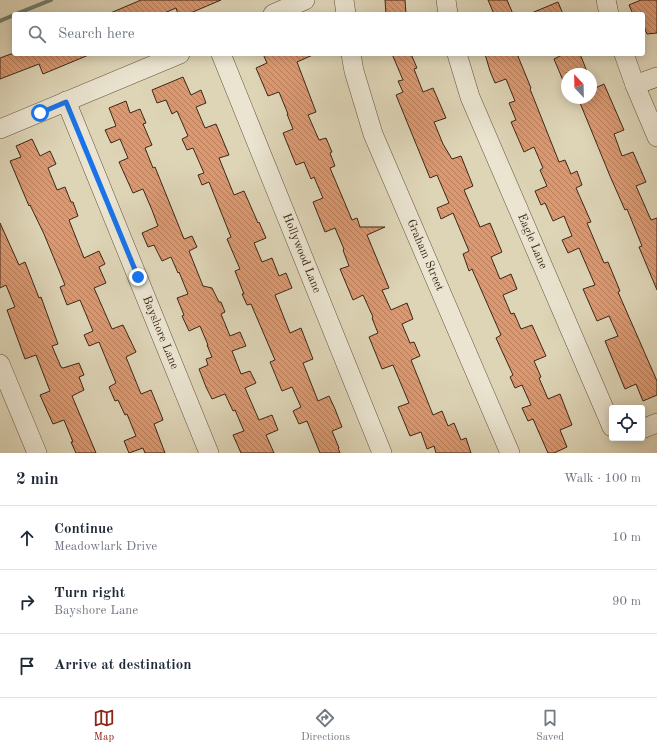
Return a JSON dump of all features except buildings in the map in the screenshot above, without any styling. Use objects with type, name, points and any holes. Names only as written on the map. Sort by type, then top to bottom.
[{"type":"street","points":[[278,12],[305,0]]},
{"type":"street","points":[[344,0],[346,12]]},
{"type":"street","points":[[446,0],[448,12]]},
{"type":"street","points":[[606,0],[609,12]]},
{"type":"street","points":[[0,129],[175,56]]},
{"type":"street","name":"Hollywood Lane","points":[[222,56],[382,453]]},
{"type":"street","name":"Graham Street","points":[[351,56],[354,71],[373,134],[510,453]]},
{"type":"street","name":"Eagle Lane","points":[[457,56],[470,97],[609,420]]},
{"type":"street","points":[[625,56],[657,137]]},
{"type":"street","points":[[635,85],[657,77]]},
{"type":"street","name":"Bayshore Lane","points":[[66,102],[209,453]]},
{"type":"street","points":[[0,364],[36,453]]},
{"type":"street","points":[[645,428],[657,423]]},
{"type":"waterway","points":[[21,12],[51,0]]},
{"type":"waterway","points":[[0,21],[12,16]]},
{"type":"route","points":[[40,113],[66,102],[138,277]]}]
